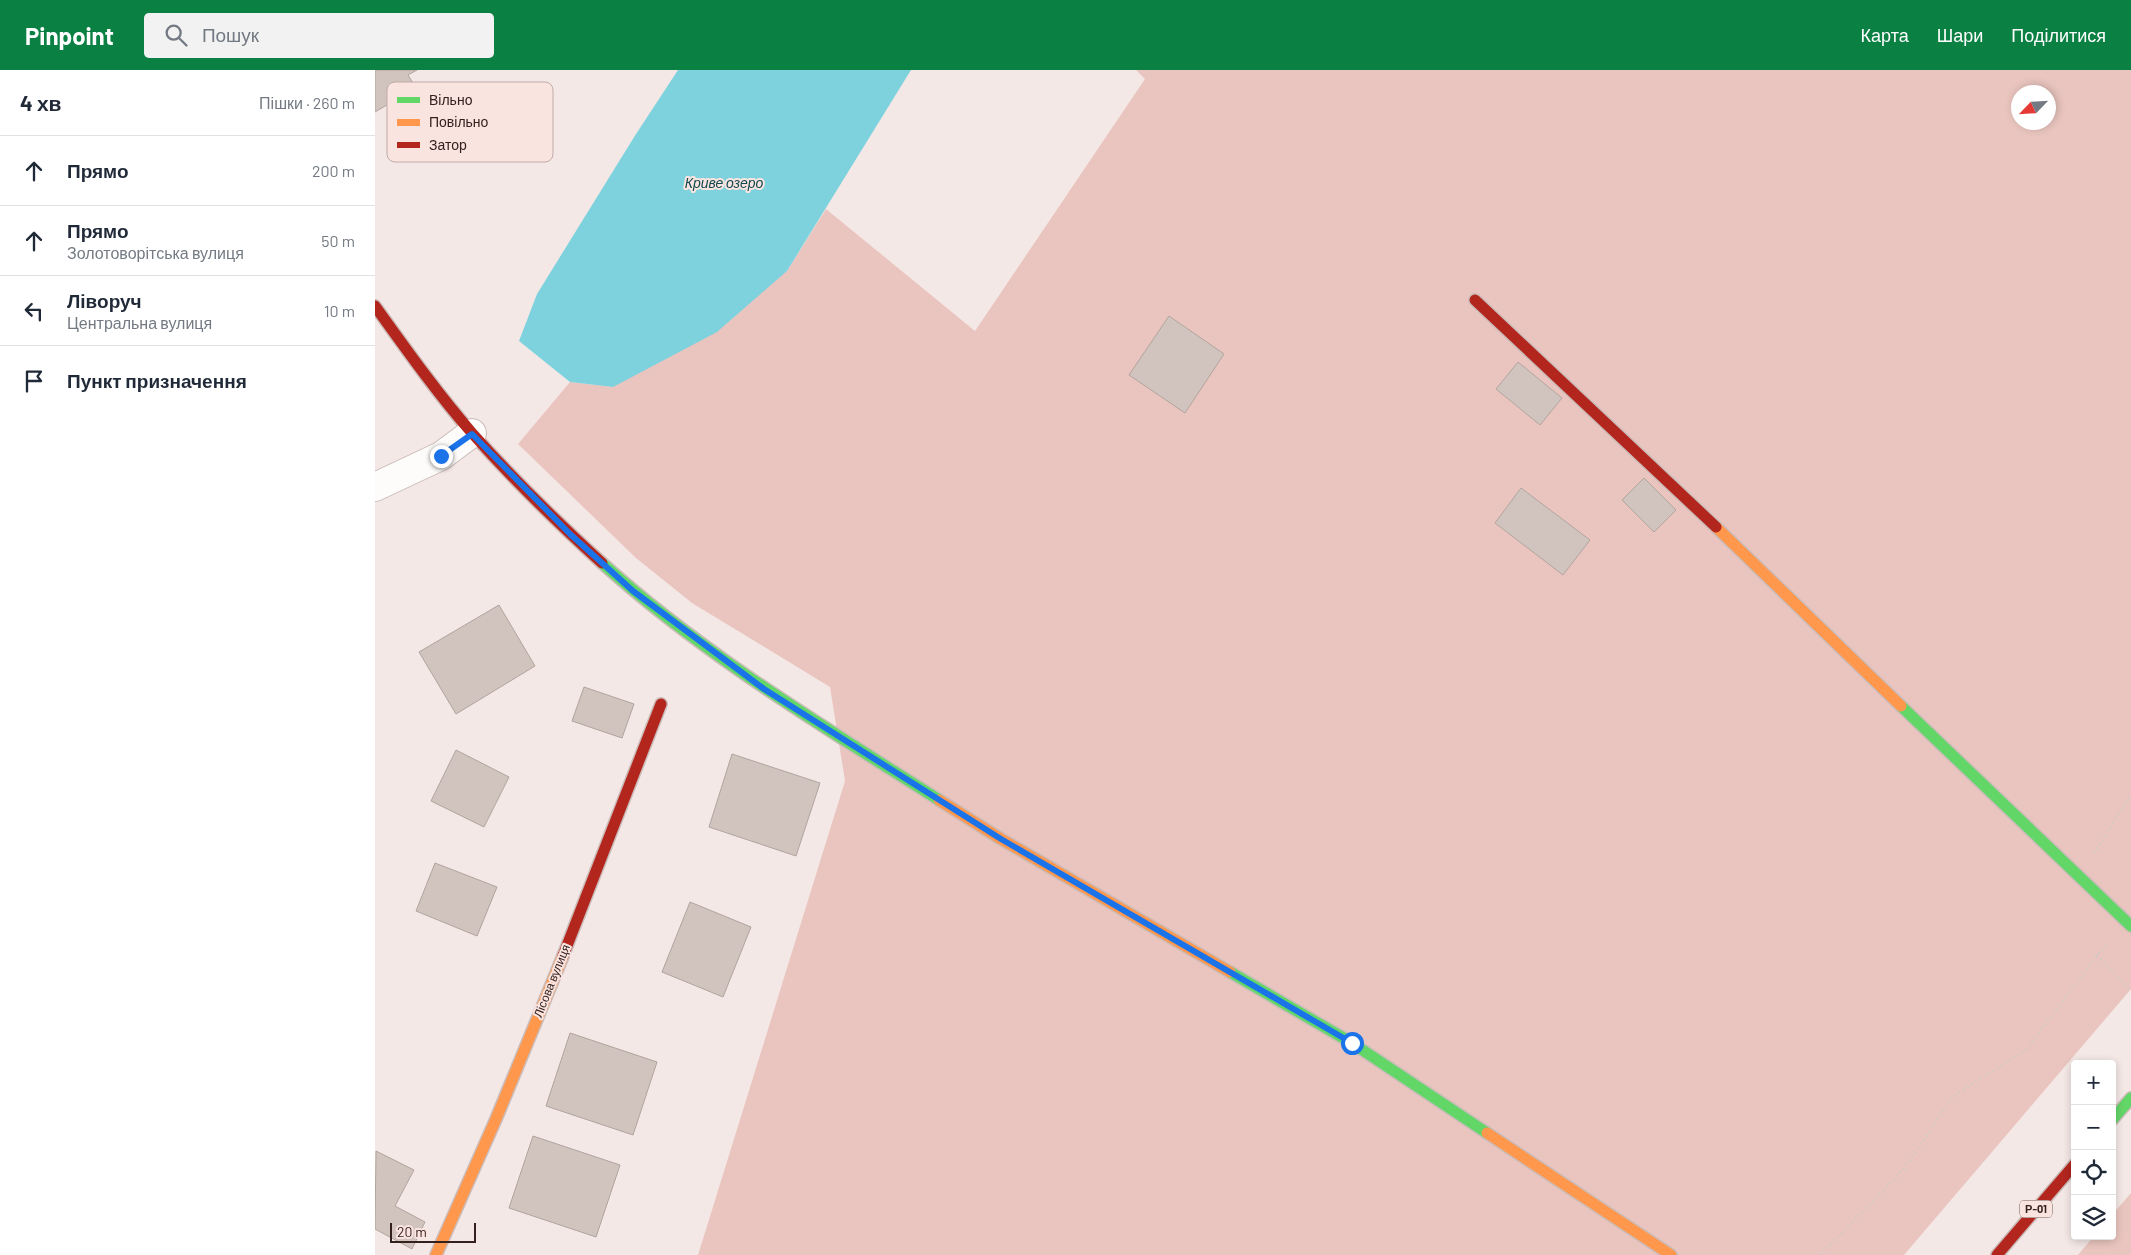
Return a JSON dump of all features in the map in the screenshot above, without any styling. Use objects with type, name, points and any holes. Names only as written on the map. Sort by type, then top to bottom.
[{"type":"street","points":[[1475,300],[1745,555],[2130,925]]},
{"type":"street","points":[[375,306],[423,372],[472,434],[570,534],[633,591],[764,689],[1001,839],[1352,1043],[1671,1255]]},
{"type":"street","points":[[375,487],[441,456],[472,434]]},
{"type":"street","name":"Лісова вулиця","points":[[436,1255],[517,1067],[661,704]]},
{"type":"street","points":[[2116,1115],[2131,1098]]},
{"type":"street","name":"Р-01","points":[[1997,1255],[2071,1169]]},
{"type":"path","points":[[2078,877],[2131,794]]},
{"type":"path","points":[[1820,1255],[1904,1169],[1953,1096],[2026,1050],[2097,955],[2130,925]]},
{"type":"path","points":[[2097,955],[2131,991]]},
{"type":"shaded area","points":[[1136,70],[2131,70],[2131,989],[1904,1255],[698,1255],[845,781],[830,687],[692,603],[636,558],[518,444],[570,382],[613,387],[787,271],[826,209],[975,331],[1145,79]]},
{"type":"shaded area","points":[[2131,1193],[2131,1255],[2078,1255],[2091,1240],[2116,1240],[2116,1210]]},
{"type":"water","name":"Криве озеро","points":[[678,70],[911,70],[787,271],[717,332],[613,387],[570,382],[519,341],[537,294]]},
{"type":"building","points":[[375,70],[417,70],[408,75],[412,82],[387,82],[387,105],[375,112]]},
{"type":"building","points":[[1169,316],[1224,354],[1185,413],[1129,375]]},
{"type":"building","points":[[1518,362],[1562,398],[1540,425],[1496,389]]},
{"type":"building","points":[[1644,478],[1676,510],[1654,532],[1622,500]]},
{"type":"building","points":[[1521,488],[1590,540],[1563,575],[1495,523]]},
{"type":"building","points":[[499,605],[535,666],[456,714],[419,652]]},
{"type":"building","points":[[584,687],[634,704],[622,738],[572,721]]},
{"type":"building","points":[[456,750],[509,777],[484,827],[431,801]]},
{"type":"building","points":[[732,754],[820,783],[796,856],[709,827]]},
{"type":"building","points":[[435,863],[497,887],[477,936],[416,911]]},
{"type":"building","points":[[690,902],[751,927],[723,997],[662,972]]},
{"type":"building","points":[[570,1033],[657,1062],[633,1135],[546,1106]]},
{"type":"building","points":[[533,1136],[620,1165],[596,1237],[509,1208]]},
{"type":"building","points":[[376,1151],[414,1170],[395,1206],[425,1222],[412,1249],[375,1229]]},
{"type":"traffic: fast","points":[[602,563],[641,597],[723,659],[808,717],[939,800]]},
{"type":"traffic: fast","points":[[1901,706],[2131,926]]},
{"type":"traffic: fast","points":[[1230,972],[1352,1043],[1487,1133]]},
{"type":"traffic: fast","points":[[2116,1115],[2131,1098]]},
{"type":"traffic: slow","points":[[1716,527],[1901,706]]},
{"type":"traffic: slow","points":[[939,800],[1001,839],[1230,972]]},
{"type":"traffic: slow","points":[[436,1255],[496,1119],[563,956]]},
{"type":"traffic: slow","points":[[1487,1133],[1671,1255]]},
{"type":"traffic: jam","points":[[1475,300],[1716,527]]},
{"type":"traffic: jam","points":[[375,306],[434,387],[472,433],[535,500],[602,563]]},
{"type":"traffic: jam","points":[[563,956],[661,704]]},
{"type":"traffic: jam","points":[[1997,1255],[2071,1169]]},
{"type":"route","points":[[441,456],[472,434],[570,534],[633,591],[764,689],[1001,839],[1352,1043]]}]
